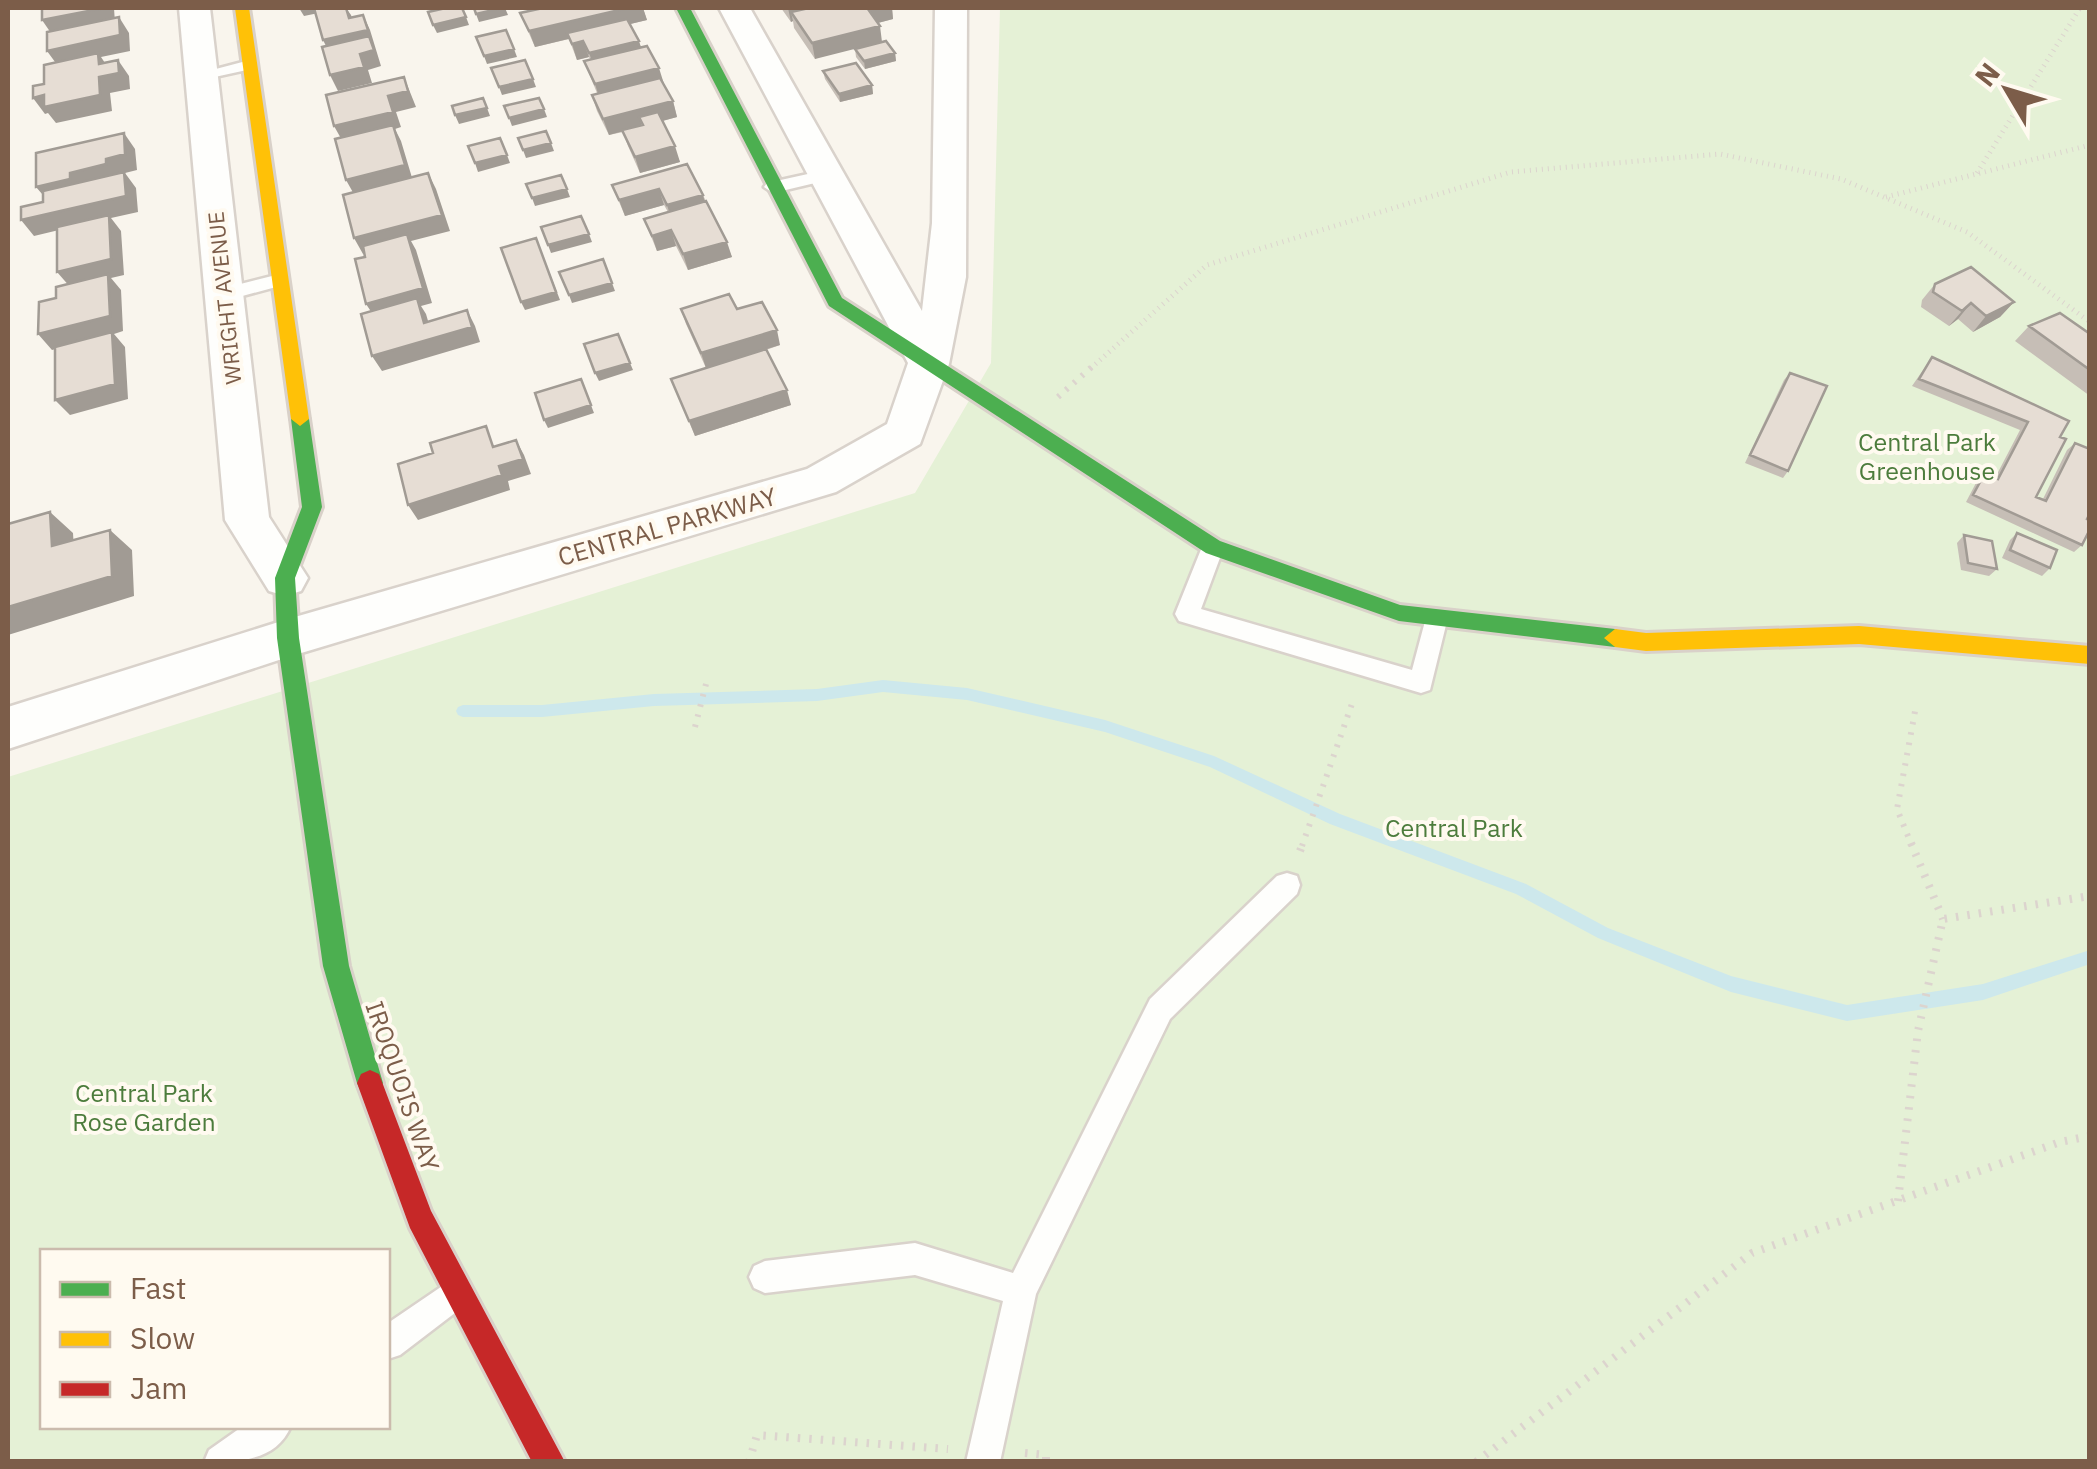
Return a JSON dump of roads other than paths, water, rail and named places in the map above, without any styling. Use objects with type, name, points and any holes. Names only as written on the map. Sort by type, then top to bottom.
[{"type":"street","name":"WRIGHT AVENUE","points":[[194,8],[246,520],[285,578]]},
{"type":"street","points":[[242,8],[312,507],[285,578],[288,638]]},
{"type":"street","points":[[683,8],[772,187],[836,302],[1213,548],[1399,613],[1646,642],[1859,634],[2090,654]]},
{"type":"street","points":[[734,8],[826,175],[885,272],[930,364]]},
{"type":"street","name":"CENTRAL PARKWAY","points":[[8,728],[288,638],[821,480],[905,433],[930,364],[949,258],[947,93],[951,8]]},
{"type":"street","name":"IROQUOIS WAY","points":[[288,638],[336,966],[358,1052],[420,1218],[516,1405],[550,1462]]},
{"type":"lane","points":[[201,75],[250,65]]},
{"type":"lane","points":[[772,187],[826,175]]},
{"type":"lane","points":[[224,295],[280,280]]},
{"type":"lane","points":[[1213,548],[1187,614],[1421,683],[1436,617]]},
{"type":"lane","points":[[984,1456],[1021,1291],[1160,1009],[1286,885]]},
{"type":"lane","points":[[765,1277],[915,1259],[1021,1291]]},
{"type":"lane","points":[[390,1342],[458,1292]]},
{"type":"lane","points":[[221,1462],[270,1429]]},
{"type":"waterway","points":[[463,711],[542,711],[654,700],[817,695],[883,686],[967,694],[1105,726],[1214,762],[1335,819],[1521,889],[1603,933],[1731,984],[1847,1013],[1983,992],[2090,957]]},
{"type":"park label","name":"Central Park Greenhouse","points":[[1927,456]]},
{"type":"park label","name":"Central Park","points":[[1454,827]]},
{"type":"park label","name":"Central Park Rose Garden","points":[[144,1106]]}]
